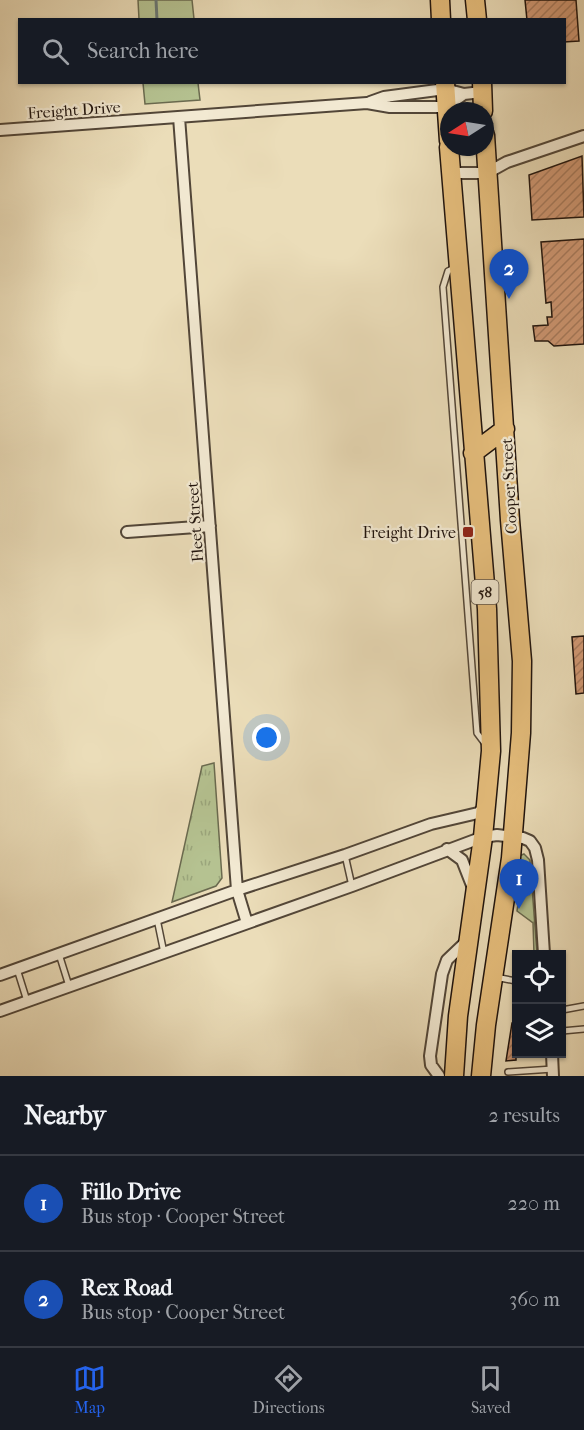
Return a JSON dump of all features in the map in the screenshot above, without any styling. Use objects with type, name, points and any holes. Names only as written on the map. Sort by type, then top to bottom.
[{"type":"main road","points":[[440,0],[441,18]]},
{"type":"main road","points":[[475,0],[477,18]]},
{"type":"main road","name":"Cooper Street","points":[[450,156],[487,609],[491,751],[476,894],[458,1016],[454,1076]]},
{"type":"main road","name":"Cooper Street","points":[[478,1072],[513,837],[522,660],[510,520],[486,156]]},
{"type":"main road","points":[[473,453],[505,429]]},
{"type":"main road","points":[[491,751],[502,749],[520,733]]},
{"type":"main road","points":[[476,894],[496,882],[503,883],[507,887]]},
{"type":"street","name":"Freight Drive","points":[[367,103],[384,97],[476,89]]},
{"type":"street","name":"Freight Drive","points":[[0,130],[367,103],[390,107],[445,93],[476,89]]},
{"type":"street","name":"Fleet Street","points":[[179,117],[237,890],[247,923]]},
{"type":"street","points":[[452,173],[487,173],[507,162],[584,136]]},
{"type":"street","points":[[128,532],[210,526]]},
{"type":"street","points":[[0,975],[237,890],[431,824],[478,813],[486,806]]},
{"type":"street","points":[[0,1011],[352,886],[447,849],[483,837],[497,835],[523,838],[535,848],[538,860],[544,950]]},
{"type":"street","points":[[447,849],[462,860],[476,894]]},
{"type":"street","points":[[439,1076],[431,1065],[430,1056],[442,974],[447,960],[469,939]]},
{"type":"lane","points":[[459,266],[448,271],[443,287],[477,733],[491,751]]},
{"type":"lane","points":[[345,855],[352,886]]},
{"type":"lane","points":[[156,919],[164,952]]},
{"type":"lane","points":[[58,954],[69,986]]},
{"type":"lane","points":[[17,969],[27,1001]]},
{"type":"lane","points":[[493,977],[512,980]]},
{"type":"lane","points":[[566,1009],[584,1006]]},
{"type":"lane","points":[[566,1030],[584,1029]]},
{"type":"lane","points":[[507,1072],[553,1072]]},
{"type":"green space","points":[[138,0],[192,0],[194,18],[139,18]]},
{"type":"green space","points":[[143,84],[198,84],[200,100],[145,104]]},
{"type":"green space","points":[[214,763],[222,878],[216,886],[172,902],[202,766]]},
{"type":"green space","points":[[524,854],[530,860],[537,950],[534,950],[533,923],[517,911],[519,856]]},
{"type":"building","points":[[525,0],[576,0],[579,41],[566,42],[566,18],[527,18]]},
{"type":"building","points":[[582,156],[584,217],[532,220],[529,175]]},
{"type":"building","points":[[584,239],[584,344],[554,346],[548,341],[535,341],[533,326],[548,325],[547,317],[552,317],[551,302],[546,303],[541,242]]},
{"type":"building","points":[[584,636],[584,693],[576,694],[572,637]]},
{"type":"building","points":[[512,1023],[512,1058],[516,1060],[506,1061]]},
{"type":"waterway","points":[[156,0],[157,18]]},
{"type":"place","name":"Rex Road","points":[[509,299]]},
{"type":"place","name":"Freight Drive","points":[[468,532]]},
{"type":"place","name":"Fillo Drive","points":[[519,909]]}]
